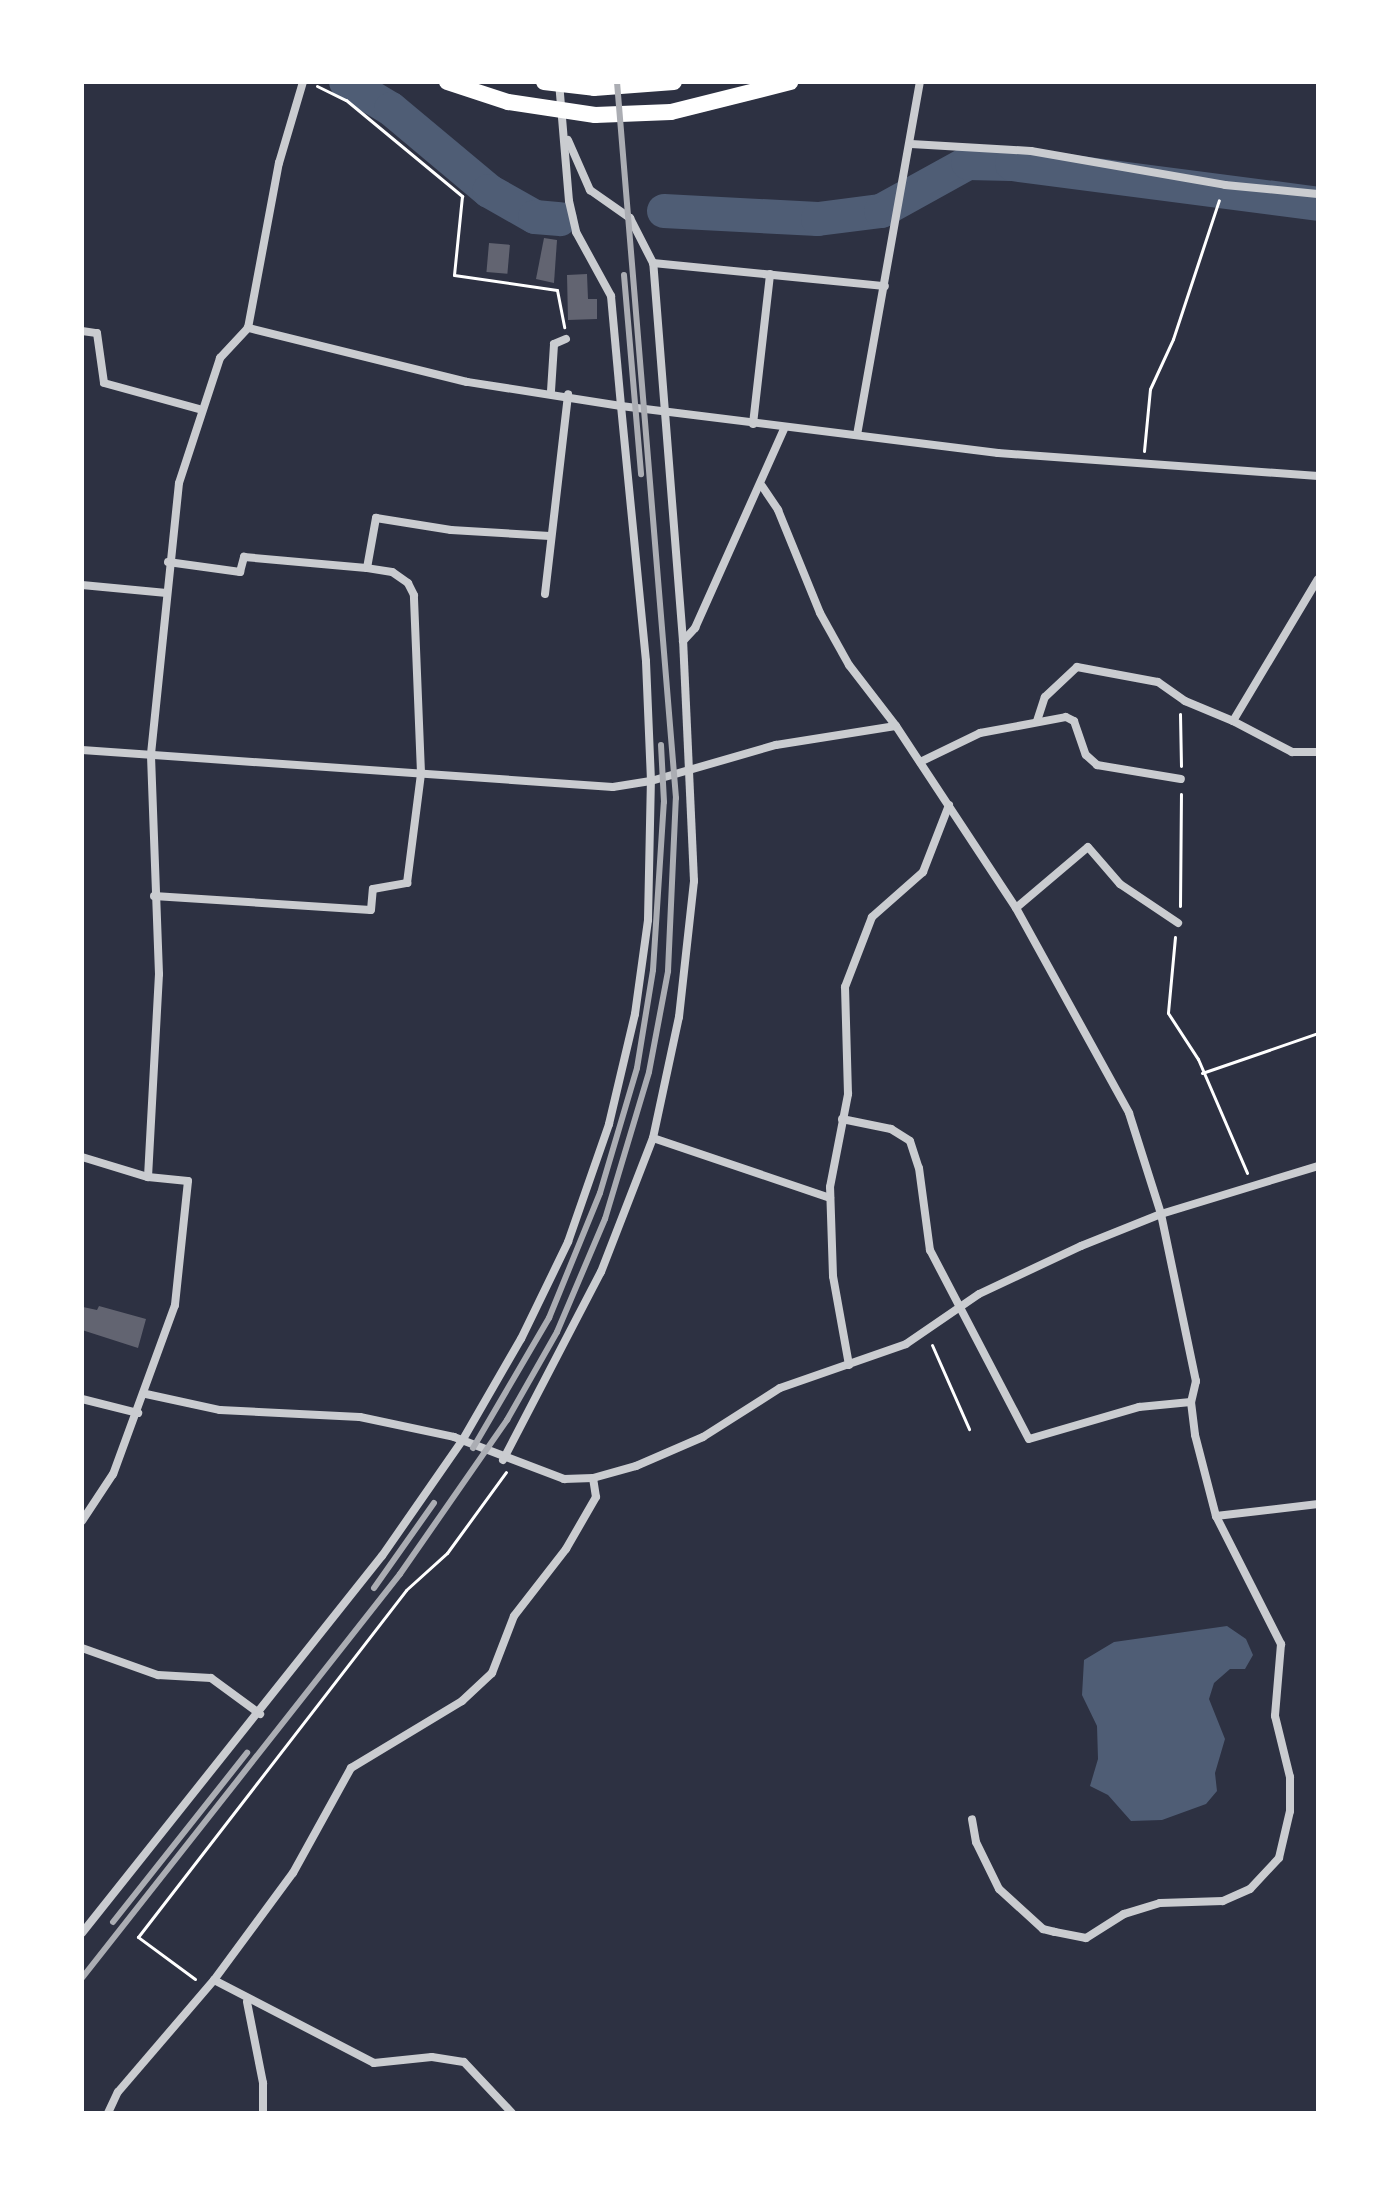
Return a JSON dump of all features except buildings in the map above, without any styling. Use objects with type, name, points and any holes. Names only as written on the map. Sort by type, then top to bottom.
[{"type":"highway","points":[[447,82],[563,120],[671,112],[790,82]]},
{"type":"highway","points":[[554,83],[674,82]]},
{"type":"street","points":[[148,1177],[159,974],[151,754],[168,562],[179,483],[199,409],[220,358],[248,328],[279,163],[306,82]]},
{"type":"street","points":[[857,435],[920,82]]},
{"type":"street","points":[[82,1933],[260,1714],[382,1556],[462,1441],[568,1242],[609,1124],[635,1014],[648,920],[651,781],[646,661],[611,296],[576,232],[563,120],[554,83]]},
{"type":"street","points":[[503,1460],[601,1272],[653,1138],[686,962],[694,881],[692,769],[653,263],[630,218],[590,190],[563,120]]},
{"type":"street","points":[[911,144],[1031,151],[1225,185],[1318,194]]},
{"type":"street","points":[[653,263],[885,286]]},
{"type":"street","points":[[753,424],[770,274]]},
{"type":"street","points":[[248,328],[467,382],[551,391],[621,406],[784,429],[1142,465],[1318,476]]},
{"type":"street","points":[[82,331],[97,333],[104,383],[199,409]]},
{"type":"street","points":[[551,391],[554,344],[566,339]]},
{"type":"street","points":[[545,594],[568,394]]},
{"type":"street","points":[[683,641],[695,628],[762,486],[784,429]]},
{"type":"street","points":[[762,486],[778,510],[820,613],[849,665],[896,726],[1016,908],[1129,1113],[1161,1214],[1196,1381],[1191,1402],[1216,1516],[1281,1644],[1275,1716],[1290,1777],[1290,1811],[1273,1867],[1250,1889],[1223,1901],[1160,1903],[1124,1914],[1086,1938],[1043,1929],[999,1889],[976,1842],[972,1819]]},
{"type":"street","points":[[367,568],[376,518],[451,530],[550,536]]},
{"type":"street","points":[[154,896],[371,910],[373,889],[407,883],[421,773],[414,595],[408,583],[392,572],[367,568],[244,557],[240,572],[168,562]]},
{"type":"street","points":[[1233,721],[1318,579]]},
{"type":"street","points":[[82,585],[167,593]]},
{"type":"street","points":[[1037,721],[1045,697],[1077,667],[1158,682],[1180,698],[1292,752],[1318,752]]},
{"type":"street","points":[[920,762],[980,733],[1037,721],[1071,718],[1086,755],[1097,765],[1181,779]]},
{"type":"street","points":[[82,750],[613,787],[651,781],[776,745],[896,726]]},
{"type":"street","points":[[849,1365],[833,1276],[830,1198],[849,1061],[845,987],[872,917],[923,872],[949,805]]},
{"type":"street","points":[[1016,908],[1088,847],[1120,884],[1178,923]]},
{"type":"street","points":[[842,1119],[891,1129],[910,1141],[919,1168],[926,1238],[1029,1439],[1139,1407],[1191,1402]]},
{"type":"street","points":[[653,1138],[830,1198]]},
{"type":"street","points":[[82,1157],[148,1177],[188,1181],[183,1270],[146,1394],[113,1474],[82,1521]]},
{"type":"street","points":[[146,1394],[220,1410],[360,1417],[462,1441],[503,1460],[564,1479],[593,1478],[636,1466],[703,1437],[780,1388],[906,1344],[961,1306],[1081,1246],[1161,1214],[1318,1166]]},
{"type":"street","points":[[82,1399],[138,1413]]},
{"type":"street","points":[[108,2113],[118,2092],[211,1984],[293,1873],[351,1768],[462,1701],[492,1673],[514,1616],[566,1549],[596,1497],[593,1478]]},
{"type":"street","points":[[1216,1516],[1318,1504]]},
{"type":"street","points":[[82,1648],[158,1675],[211,1678],[260,1714]]},
{"type":"street","points":[[211,1984],[374,2063],[432,2057],[464,2062],[512,2113]]},
{"type":"street","points":[[247,2002],[263,2083],[263,2113]]},
{"type":"path","points":[[306,82],[346,100],[462,196],[454,275],[557,290],[566,339]]},
{"type":"path","points":[[1142,465],[1150,389],[1173,339],[1225,185]]},
{"type":"path","points":[[1180,698],[1178,923],[1168,1013],[1189,1042],[1251,1184]]},
{"type":"path","points":[[1202,1073],[1318,1033]]},
{"type":"path","points":[[925,1331],[969,1429]]},
{"type":"path","points":[[211,1984],[138,1937],[406,1590],[447,1553],[513,1463]]},
{"type":"water","points":[[1227,1626],[1246,1639],[1253,1655],[1245,1669],[1230,1669],[1214,1683],[1209,1699],[1225,1739],[1215,1773],[1217,1791],[1206,1804],[1162,1820],[1131,1821],[1108,1795],[1090,1786],[1098,1759],[1097,1726],[1082,1695],[1084,1660],[1114,1642]]},
{"type":"waterway","points":[[346,82],[391,109],[489,191],[535,217],[560,219]]},
{"type":"waterway","points":[[664,211],[818,219],[881,211],[968,163],[1012,164],[1318,204]]},
{"type":"railway","points":[[82,1978],[400,1574],[507,1420],[557,1332],[605,1219],[649,1072],[668,971],[676,798],[617,82]]},
{"type":"railway","points":[[624,275],[641,474]]},
{"type":"railway","points":[[473,1448],[549,1318],[600,1193],[637,1068],[653,970],[664,802],[661,745]]},
{"type":"railway","points":[[374,1588],[434,1503]]},
{"type":"railway","points":[[113,1922],[247,1753]]}]
